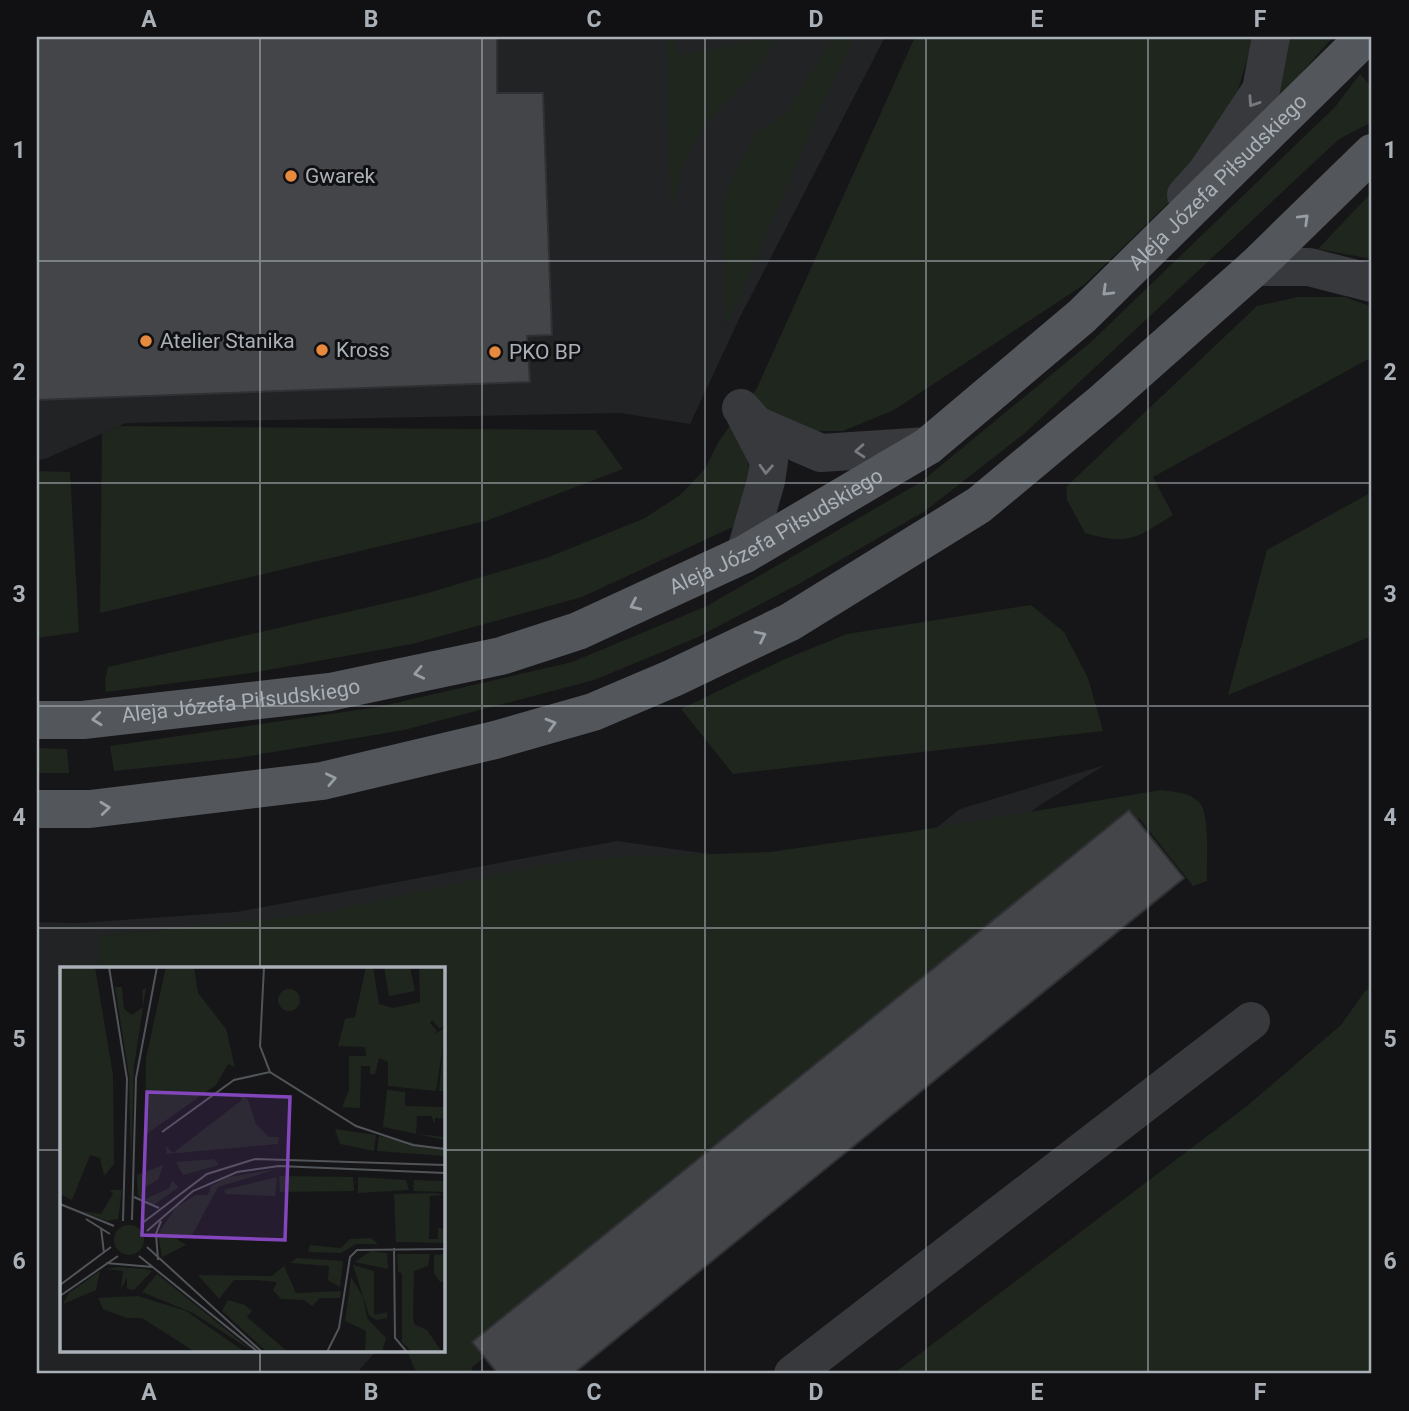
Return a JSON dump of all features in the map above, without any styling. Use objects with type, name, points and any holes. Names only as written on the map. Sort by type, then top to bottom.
[{"type":"main road","name":"Aleja Józefa Piłsudskiego","points":[[37,720],[83,720],[330,692],[501,656],[578,631],[745,554],[928,446],[1082,316],[1365,37]]},
{"type":"main road","points":[[1365,37],[1372,47]]},
{"type":"main road","points":[[37,809],[90,809],[322,781],[507,737],[593,712],[673,678],[790,622],[979,505],[1105,400],[1255,267],[1372,153]]},
{"type":"street","points":[[1135,264],[1153,230],[1206,173],[1261,90],[1271,37]]},
{"type":"street","points":[[1255,267],[1310,267],[1372,283]]},
{"type":"street","points":[[745,554],[769,461],[741,408],[756,425],[821,453],[928,446]]},
{"type":"street","points":[[793,1374],[1251,1021]]},
{"type":"shaded area","name":"Gwarek","points":[[37,37],[885,37],[740,317],[690,424],[620,413],[126,423],[45,459],[37,460]]},
{"type":"shaded area","points":[[666,37],[674,37],[678,56],[778,37],[758,67],[700,132],[682,168],[671,218]]},
{"type":"shaded area","points":[[834,37],[854,37],[726,328],[723,206],[732,176],[757,132],[787,112]]},
{"type":"shaded area","points":[[915,37],[1254,37],[1230,116],[1190,182],[1085,284],[894,410],[843,431],[809,431],[747,457],[750,478],[735,526],[582,597],[412,644],[251,673],[106,692],[108,667],[421,595],[549,557],[645,518],[680,495],[705,469],[719,441],[757,388]]},
{"type":"shaded area","points":[[1290,37],[1332,38],[1271,108],[1283,73]]},
{"type":"shaded area","points":[[1360,74],[1372,87],[1372,122],[1339,139],[1025,433],[925,511],[797,585],[696,638],[594,680],[404,730],[238,758],[114,771],[110,746],[378,707],[572,662],[707,606],[921,482],[1091,342],[1335,107]]},
{"type":"shaded area","points":[[1372,192],[1372,259],[1318,249]]},
{"type":"shaded area","points":[[1298,297],[1345,297],[1372,307],[1372,357],[1153,477],[1173,515],[1160,523],[1132,538],[1112,539],[1085,533],[1067,500],[1066,487],[1257,306]]},
{"type":"shaded area","points":[[119,426],[595,430],[623,469],[486,521],[100,613],[102,434]]},
{"type":"shaded area","points":[[37,471],[70,472],[79,632],[37,638]]},
{"type":"shaded area","points":[[1372,492],[1372,636],[1228,695],[1267,550]]},
{"type":"shaded area","points":[[1031,605],[1064,632],[1088,678],[1103,731],[733,774],[681,709],[785,659],[847,634]]},
{"type":"shaded area","points":[[37,748],[67,749],[69,773],[37,773]]},
{"type":"shaded area","points":[[1105,765],[1040,805],[844,957],[444,968],[60,967],[60,1352],[375,1352],[356,1374],[37,1374],[37,922],[78,923],[236,912],[617,841],[765,862],[921,840],[960,809]]},
{"type":"shaded area","points":[[1161,790],[1181,793],[1191,796],[1203,808],[1207,828],[1207,881],[1193,886],[1139,818],[471,1368],[476,1374],[420,1374],[414,1368],[408,1352],[444,1352],[444,967],[98,967],[100,936],[316,914],[553,863],[620,857],[770,852]]},
{"type":"shaded area","points":[[1372,989],[1372,1374],[893,1374],[1247,1106],[1341,1025],[1365,991]]},
{"type":"building","name":"Gwarek","points":[[37,37],[497,37],[497,93],[543,93],[552,335],[527,336],[530,382],[37,400]]},
{"type":"building","points":[[1129,810],[1184,878],[573,1374],[498,1374],[472,1342]]},
{"type":"place","name":"Gwarek","points":[[291,176]]},
{"type":"place","name":"Atelier Stanika","points":[[146,341]]},
{"type":"place","name":"Kross","points":[[322,350]]},
{"type":"place","name":"PKO BP","points":[[495,352]]}]
